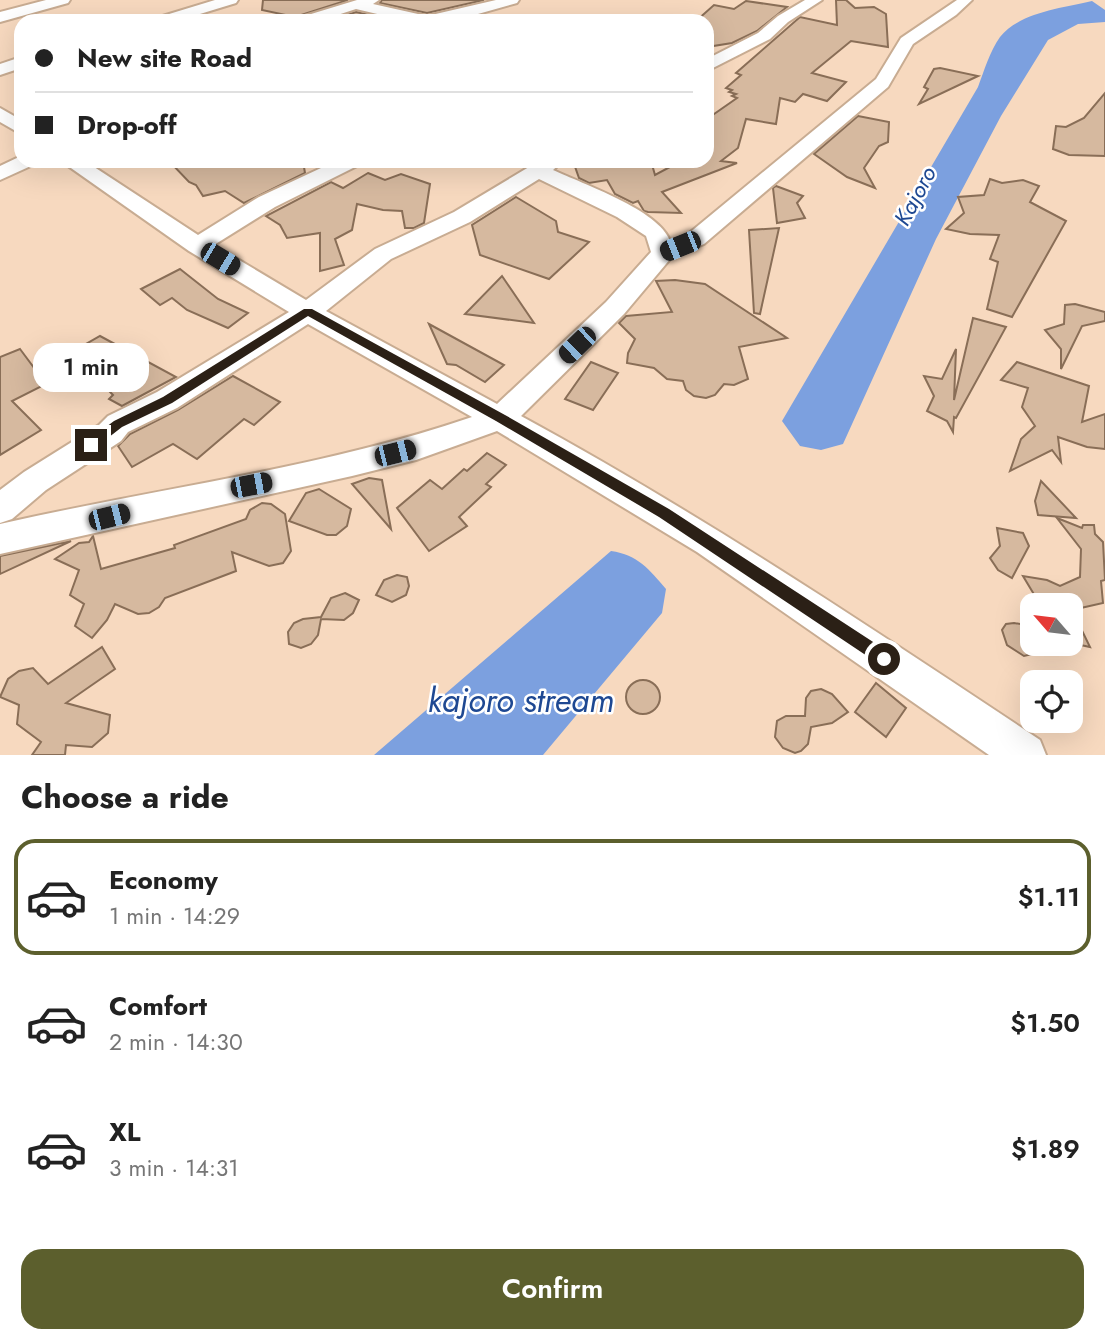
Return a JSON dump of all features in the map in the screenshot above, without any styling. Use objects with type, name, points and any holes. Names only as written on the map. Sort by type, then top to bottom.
[{"type":"street","points":[[0,17],[63,0]]},
{"type":"street","points":[[184,14],[230,0]]},
{"type":"street","points":[[326,14],[372,0]]},
{"type":"street","points":[[464,14],[512,0]]},
{"type":"street","points":[[714,62],[764,36],[783,19],[815,0]]},
{"type":"street","points":[[0,540],[58,525],[109,517],[176,500],[352,464],[416,448],[501,418],[615,308],[663,253],[696,239],[729,214],[882,83],[891,74],[898,50],[920,29],[950,14],[965,0]]},
{"type":"street","points":[[356,5],[396,14]]},
{"type":"street","points":[[81,168],[197,246],[308,312],[501,418],[664,513],[841,629],[1024,755]]},
{"type":"street","points":[[197,246],[267,202],[337,168]]},
{"type":"street","points":[[0,509],[34,481],[110,433],[118,424],[167,400],[308,312],[383,254],[462,217],[540,168]]},
{"type":"street","points":[[550,168],[656,233],[663,253]]},
{"type":"water","name":"Kajoro","points":[[1092,1],[1105,10],[1105,22],[1078,24],[1048,40],[1001,116],[936,239],[843,444],[821,450],[800,446],[782,421],[978,87],[1000,37],[1030,16]]},
{"type":"water","name":"kajoro stream","points":[[611,551],[636,560],[666,589],[662,613],[543,755],[374,755]]},
{"type":"building","points":[[263,0],[348,0],[304,14],[281,14],[262,10]]},
{"type":"building","points":[[382,0],[484,0],[427,13],[380,3]]},
{"type":"building","points":[[836,0],[846,0],[855,8],[874,7],[886,14],[888,47],[851,41],[812,73],[846,82],[827,101],[803,94],[795,102],[780,98],[776,124],[746,119],[738,148],[721,161],[737,163],[662,192],[681,213],[644,211],[638,201],[633,203],[615,194],[607,180],[589,183],[579,178],[575,168],[653,168],[655,175],[668,168],[714,168],[714,114],[737,98],[732,96],[736,94],[729,92],[732,90],[726,88],[741,75],[736,73],[800,17],[837,25]]},
{"type":"building","points":[[746,1],[787,7],[757,31],[732,43],[714,46],[714,14],[704,14],[714,5],[734,9]]},
{"type":"building","points":[[934,69],[978,76],[919,104],[928,89],[924,87]]},
{"type":"building","points":[[1105,93],[1105,156],[1069,155],[1053,149],[1056,126],[1066,127],[1084,118]]},
{"type":"building","points":[[858,116],[889,122],[888,142],[879,146],[864,168],[875,188],[847,177],[814,154]]},
{"type":"building","points":[[176,168],[304,168],[305,173],[244,203],[225,191],[203,196],[196,185],[189,182]]},
{"type":"building","points":[[368,173],[385,180],[401,174],[430,184],[424,223],[414,228],[405,228],[402,211],[357,204],[352,230],[335,239],[344,265],[320,271],[320,233],[287,238],[280,225],[266,216],[331,182],[343,188]]},
{"type":"building","points":[[990,179],[1002,183],[1023,180],[1039,186],[1030,202],[1066,221],[1012,317],[987,309],[998,262],[990,259],[999,235],[970,234],[946,229],[964,213],[958,197],[984,195]]},
{"type":"building","points":[[776,186],[803,196],[797,203],[805,218],[777,223],[773,188]]},
{"type":"building","points":[[516,197],[556,221],[558,232],[589,242],[549,279],[480,255],[472,225]]},
{"type":"building","points":[[779,228],[760,314],[754,313],[749,230]]},
{"type":"building","points":[[180,269],[218,299],[248,313],[228,328],[187,310],[172,298],[160,305],[141,289]]},
{"type":"building","points":[[502,276],[534,323],[465,314]]},
{"type":"building","points":[[675,280],[705,284],[787,338],[739,347],[748,379],[734,385],[724,384],[715,395],[706,398],[694,396],[686,390],[683,381],[667,379],[654,368],[627,363],[628,353],[635,339],[619,323],[626,316],[672,312],[656,281]]},
{"type":"building","points":[[1075,304],[1105,312],[1105,321],[1082,326],[1061,369],[1061,349],[1045,330],[1064,324],[1065,305]]},
{"type":"building","points":[[973,318],[1006,327],[956,418],[954,417],[953,432],[947,421],[927,411],[934,396],[924,376],[942,379],[956,349],[954,400]]},
{"type":"building","points":[[429,324],[504,365],[485,382],[456,365],[447,364]]},
{"type":"building","points":[[100,336],[176,377],[122,406],[109,399],[113,395],[72,352]]},
{"type":"building","points":[[20,349],[46,384],[12,401],[41,430],[0,455],[0,357]]},
{"type":"building","points":[[591,362],[618,373],[593,410],[565,399]]},
{"type":"building","points":[[1017,362],[1089,386],[1082,422],[1105,414],[1105,449],[1087,447],[1058,437],[1061,462],[1052,450],[1010,471],[1021,439],[1035,426],[1022,407],[1028,388],[1001,380]]},
{"type":"building","points":[[233,376],[280,402],[254,425],[244,419],[197,459],[173,444],[132,467],[118,446],[130,434],[178,410]]},
{"type":"building","points":[[487,453],[506,465],[486,484],[491,487],[459,517],[467,526],[429,551],[397,508],[430,480],[442,489]]},
{"type":"building","points":[[369,478],[382,480],[391,529],[352,484]]},
{"type":"building","points":[[1041,481],[1076,518],[1038,515],[1035,501]]},
{"type":"building","points":[[319,489],[351,509],[347,526],[336,535],[327,535],[289,521],[306,493]]},
{"type":"building","points":[[262,503],[271,504],[285,514],[291,551],[283,563],[269,566],[232,552],[236,571],[165,598],[159,607],[149,613],[138,614],[115,604],[107,620],[92,638],[75,626],[84,604],[70,595],[79,570],[55,559],[79,543],[89,542],[93,536],[101,569],[175,548],[174,545],[246,519],[250,510]]},
{"type":"building","points":[[1057,518],[1082,528],[1083,525],[1094,525],[1095,534],[1103,542],[1103,603],[1083,608],[1083,593],[1033,593],[1023,576],[1047,580],[1060,586],[1080,577],[1081,549]]},
{"type":"building","points":[[997,528],[1023,533],[1029,546],[1012,578],[998,570],[990,558],[1000,546]]},
{"type":"building","points":[[71,541],[0,574],[0,556]]},
{"type":"building","points":[[397,575],[407,577],[409,586],[406,595],[392,602],[376,595],[384,580]]},
{"type":"building","points":[[345,593],[359,600],[353,613],[344,620],[321,619],[318,635],[311,644],[301,648],[289,644],[288,632],[294,623],[321,617],[331,598]]},
{"type":"building","points":[[1006,624],[1020,624],[1020,653],[1007,645],[1002,630]]},
{"type":"building","points":[[1083,633],[1090,647],[1083,646]]},
{"type":"building","points":[[102,647],[115,669],[66,703],[110,715],[108,733],[92,747],[66,745],[65,755],[32,755],[41,742],[17,724],[19,705],[0,697],[8,679],[19,671],[33,668],[48,684]]},
{"type":"building","points":[[643,680],[655,685],[660,697],[655,709],[643,714],[631,709],[626,697],[631,685]]},
{"type":"building","points":[[876,683],[906,708],[886,737],[855,712]]},
{"type":"building","points":[[821,689],[832,694],[848,712],[832,723],[811,727],[808,744],[801,751],[795,753],[783,748],[775,737],[777,721],[786,716],[805,716],[806,698],[811,691]]},
{"type":"route","points":[[91,445],[110,433],[118,424],[167,400],[308,312],[501,418],[664,513],[884,659]]}]
